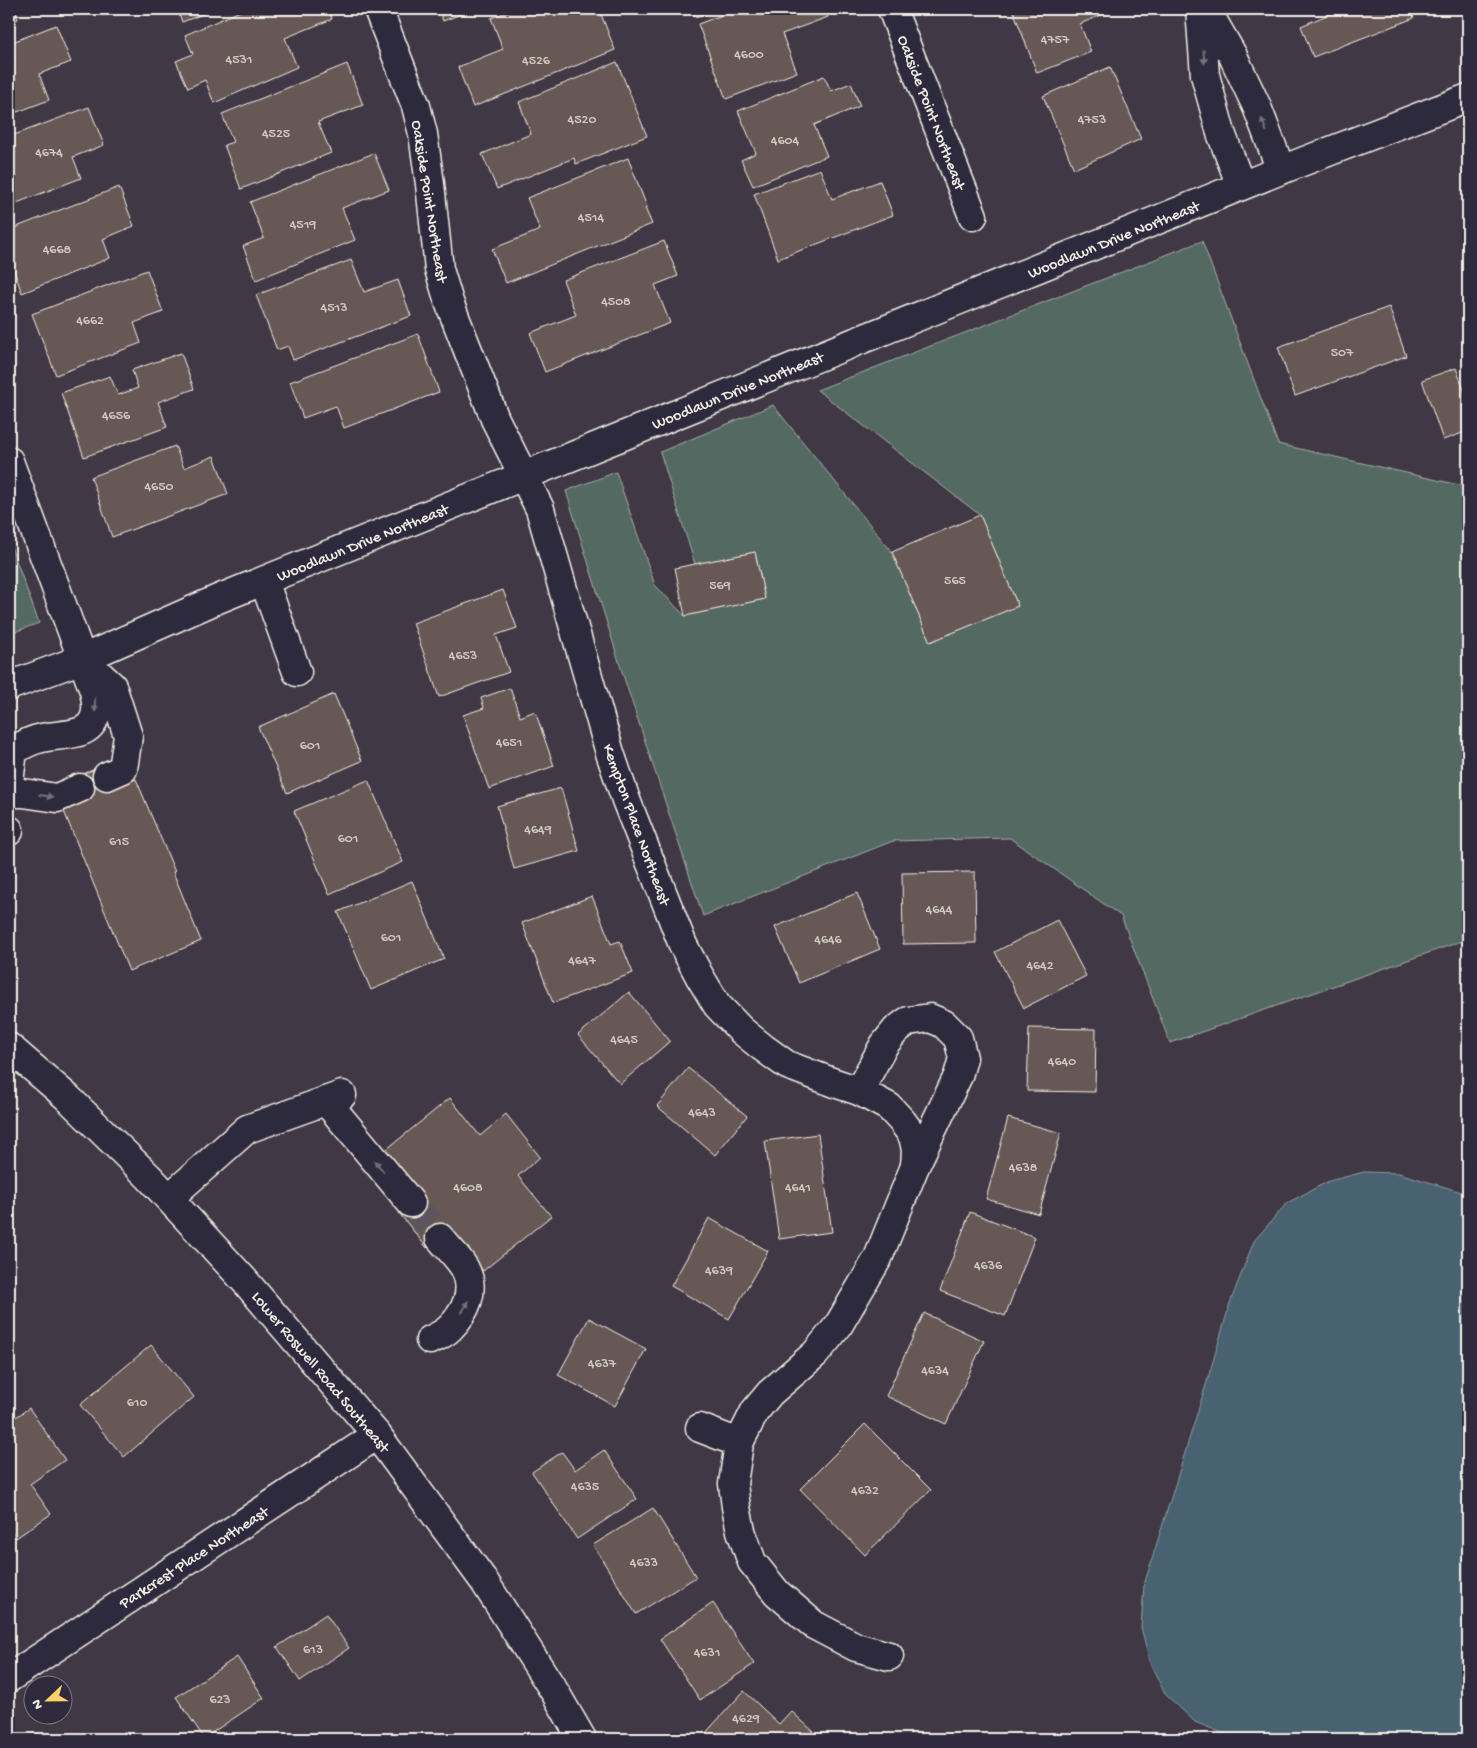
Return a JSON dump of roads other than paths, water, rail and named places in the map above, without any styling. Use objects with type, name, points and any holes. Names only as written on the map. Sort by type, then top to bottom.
[{"type":"street","name":"Oakside Point Northeast","points":[[378,9],[416,106],[423,134],[439,269],[449,302],[495,419],[523,476]]},
{"type":"street","name":"Oakside Point Northeast","points":[[892,9],[973,216]]},
{"type":"street","points":[[1200,9],[1206,75],[1221,133],[1242,186]]},
{"type":"street","points":[[1206,9],[1233,56],[1257,107],[1281,170]]},
{"type":"street","name":"Woodlawn Drive Northeast","points":[[9,686],[82,659],[264,581],[1281,170],[1468,98]]},
{"type":"street","points":[[9,461],[94,691],[96,710],[92,724],[76,734],[42,737],[28,742],[13,751],[9,782]]},
{"type":"street","name":"Kempton Place Northeast","points":[[523,476],[540,509],[610,753],[626,800],[683,945],[700,977],[717,1005],[741,1030],[762,1047],[787,1064],[835,1084],[859,1091],[889,1108],[913,1136],[916,1150],[916,1166]]},
{"type":"street","points":[[264,581],[297,672]]},
{"type":"street","points":[[82,659],[112,686],[128,736],[123,769],[107,776]]},
{"type":"street","points":[[9,793],[57,798],[80,788]]},
{"type":"street","name":"Kempton Place Northeast","points":[[859,1091],[884,1045],[896,1030],[908,1021],[930,1018],[944,1024],[958,1038],[963,1058],[958,1076],[916,1166],[878,1258],[838,1326],[815,1354],[770,1393],[755,1411],[739,1443],[733,1484],[739,1523],[752,1562],[777,1593],[814,1625],[856,1647],[889,1656]]},
{"type":"street","name":"Lower Roswell Road Southeast","points":[[9,1047],[67,1097],[169,1198],[268,1307],[377,1435],[484,1581],[556,1694],[582,1739]]},
{"type":"street","points":[[169,1198],[248,1129],[334,1098],[411,1203]]},
{"type":"street","points":[[430,1340],[449,1328],[460,1316],[469,1300],[471,1284],[465,1268],[440,1238]]},
{"type":"street","points":[[700,1428],[739,1443]]},
{"type":"street","name":"Parkcrest Place Northeast","points":[[9,1678],[377,1435]]},
{"type":"water","points":[[1364,1172],[1399,1173],[1468,1194],[1468,1739],[1241,1739],[1195,1722],[1165,1694],[1150,1663],[1141,1627],[1144,1585],[1230,1303],[1254,1241],[1287,1203],[1329,1181]]},
{"type":"tunnel","points":[[411,1203],[440,1238]]}]
